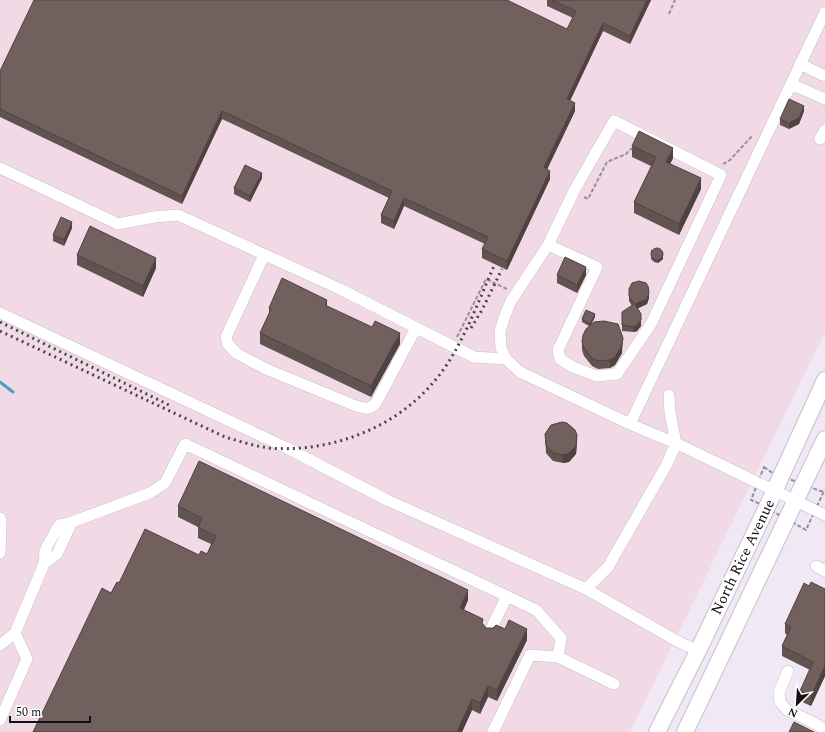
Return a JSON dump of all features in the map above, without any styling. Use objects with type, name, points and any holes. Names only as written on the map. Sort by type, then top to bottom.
[{"type":"highway","name":"North Rice Avenue","points":[[657,732],[698,651],[775,491],[825,380]]},
{"type":"highway","name":"North Rice Avenue","points":[[685,732],[825,439]]},
{"type":"street","points":[[630,424],[825,12]]},
{"type":"street","points":[[800,64],[825,76]]},
{"type":"street","points":[[791,84],[825,99]]},
{"type":"street","points":[[548,245],[597,267],[558,350],[560,359],[573,367],[596,376],[617,374],[651,324],[721,175],[614,121],[574,192],[548,245],[510,301],[500,332],[501,348],[506,359],[520,372],[630,424],[676,443],[825,515]]},
{"type":"street","points":[[0,168],[118,224],[178,214],[340,289],[474,357],[506,359]]},
{"type":"street","points":[[264,255],[226,337],[228,344],[236,353],[266,369],[366,410],[370,409],[376,403],[416,328]]},
{"type":"street","points":[[0,313],[287,448],[387,500],[586,589],[670,637],[698,651]]},
{"type":"street","points":[[586,589],[608,567],[667,464],[676,443],[670,413],[669,395]]},
{"type":"street","points":[[0,645],[15,633],[44,564],[57,554],[72,522],[150,493],[165,483],[185,444],[536,610],[561,638],[558,657]]},
{"type":"street","points":[[0,518],[0,553]]},
{"type":"street","points":[[489,633],[507,596]]},
{"type":"street","points":[[0,720],[26,660],[15,633]]},
{"type":"street","points":[[493,732],[530,655],[558,657],[614,684]]},
{"type":"street","points":[[788,671],[779,692],[780,702],[787,710],[825,729]]},
{"type":"path","points":[[669,14],[675,0]]},
{"type":"path","points":[[574,192],[588,198],[607,162],[626,154],[635,143],[638,133]]},
{"type":"path","points":[[718,168],[730,160],[752,136]]},
{"type":"path","points":[[453,346],[486,279],[509,290]]},
{"type":"shaded area","points":[[0,0],[825,0],[825,332],[630,732],[0,732]]},
{"type":"building","points":[[34,0],[507,0],[567,29],[576,11],[552,0],[647,0],[630,36],[603,23],[567,99],[575,103],[544,167],[550,171],[507,261],[482,249],[488,237],[404,198],[394,221],[381,215],[392,191],[222,111],[182,196],[0,109],[0,71]]},
{"type":"building","points":[[789,99],[804,106],[799,118],[789,123],[780,119]]},
{"type":"building","points":[[639,131],[673,148],[666,162],[701,178],[679,224],[634,202],[656,157],[632,146]]},
{"type":"building","points":[[245,165],[262,173],[250,196],[234,188]]},
{"type":"building","points":[[61,217],[72,222],[64,240],[53,235]]},
{"type":"building","points":[[90,226],[156,258],[143,286],[77,255]]},
{"type":"building","points":[[655,248],[659,248],[663,254],[659,260],[655,260],[651,256],[651,252]]},
{"type":"building","points":[[565,257],[586,267],[577,285],[557,275]]},
{"type":"building","points":[[282,278],[327,300],[325,305],[372,327],[375,321],[400,333],[371,386],[260,333],[271,309],[269,308]]},
{"type":"building","points":[[639,281],[646,283],[649,292],[647,299],[635,304],[641,314],[641,320],[634,327],[622,325],[622,312],[634,304],[629,296],[629,289],[632,283]]},
{"type":"building","points":[[586,310],[595,314],[590,324],[582,319]]},
{"type":"building","points":[[604,321],[618,324],[623,338],[622,345],[615,357],[610,360],[598,361],[592,358],[584,348],[582,342],[583,335],[586,329],[594,322]]},
{"type":"building","points":[[562,422],[567,423],[575,430],[577,435],[576,446],[569,453],[563,455],[553,453],[546,445],[545,434],[551,425]]},
{"type":"building","points":[[199,461],[468,590],[460,608],[483,619],[482,623],[486,628],[493,628],[496,625],[505,629],[509,620],[527,629],[497,690],[488,686],[480,703],[472,699],[457,732],[33,732],[102,588],[111,593],[117,582],[119,583],[145,529],[199,555],[201,551],[207,554],[216,536],[198,527],[202,518],[178,506]]},
{"type":"building","points":[[811,582],[825,589],[825,666],[811,696],[800,691],[813,662],[782,646],[791,627],[785,624],[804,583],[809,586]]},
{"type":"building","points":[[794,722],[814,732],[789,732]]},
{"type":"waterway","points":[[0,382],[13,392]]},
{"type":"railway","points":[[0,331],[225,437],[252,445],[269,448],[292,449],[337,442],[358,435],[399,414],[416,400],[432,384],[451,358],[467,328],[494,266]]},
{"type":"railway","points":[[471,328],[482,310],[502,269]]},
{"type":"railway","points":[[0,322],[169,405]]}]
